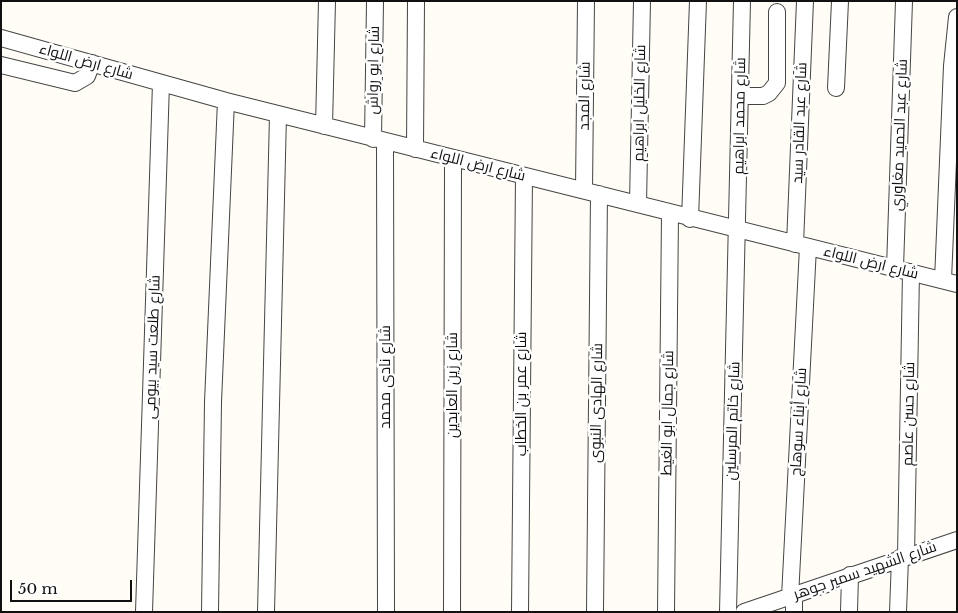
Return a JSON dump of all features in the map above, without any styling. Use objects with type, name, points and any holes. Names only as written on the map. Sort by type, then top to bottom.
[{"type":"street","points":[[324,126],[328,1]]},
{"type":"street","name":"شارع ابو رواش","points":[[375,1],[379,140]]},
{"type":"street","points":[[415,149],[416,1]]},
{"type":"street","name":"شارع المجد","points":[[586,1],[591,192]]},
{"type":"street","name":"شارع الخليل ابراهيم","points":[[638,204],[642,1]]},
{"type":"street","points":[[690,218],[698,1]]},
{"type":"street","name":"شارع محمد ابراهيم","points":[[738,230],[742,1]]},
{"type":"street","name":"شارع عبد القادر سيد","points":[[802,246],[805,1]]},
{"type":"street","points":[[836,88],[840,1]]},
{"type":"street","name":"شارع عبد الحميد مغاوري","points":[[903,270],[904,1]]},
{"type":"street","points":[[740,96],[763,96],[769,93],[777,83],[777,12]]},
{"type":"street","points":[[950,282],[952,66],[957,17]]},
{"type":"street","name":"شارع ارض اللواء","points":[[1,38],[226,101],[591,192],[670,214],[950,282]]},
{"type":"street","points":[[1,65],[75,83],[87,76],[92,63]]},
{"type":"street","name":"شارع طلعت سيد بيومى","points":[[144,612],[161,83]]},
{"type":"street","points":[[210,612],[213,402],[226,101]]},
{"type":"street","points":[[266,612],[278,114]]},
{"type":"street","name":"شارع نادى محمد","points":[[379,140],[386,612]]},
{"type":"street","name":"شارع زين العابدين","points":[[452,612],[453,159]]},
{"type":"street","name":"شارع عمر بن الخطاب","points":[[520,612],[524,176]]},
{"type":"street","name":"شارع الهادى النبوى","points":[[591,192],[595,612]]},
{"type":"street","name":"شارع جمال ابو الغيط","points":[[666,612],[670,214]]},
{"type":"street","name":"شارع خاتم المرسلين","points":[[728,612],[738,230]]},
{"type":"street","name":"شارع أبناء سوهاج","points":[[792,601],[802,246]]},
{"type":"street","name":"شارع حسن عاصم","points":[[898,612],[903,557],[903,270]]},
{"type":"street","name":"شارع الشهيد سمير جوهر","points":[[744,612],[792,601],[850,575],[957,540]]},
{"type":"street","points":[[849,612],[850,575]]}]
